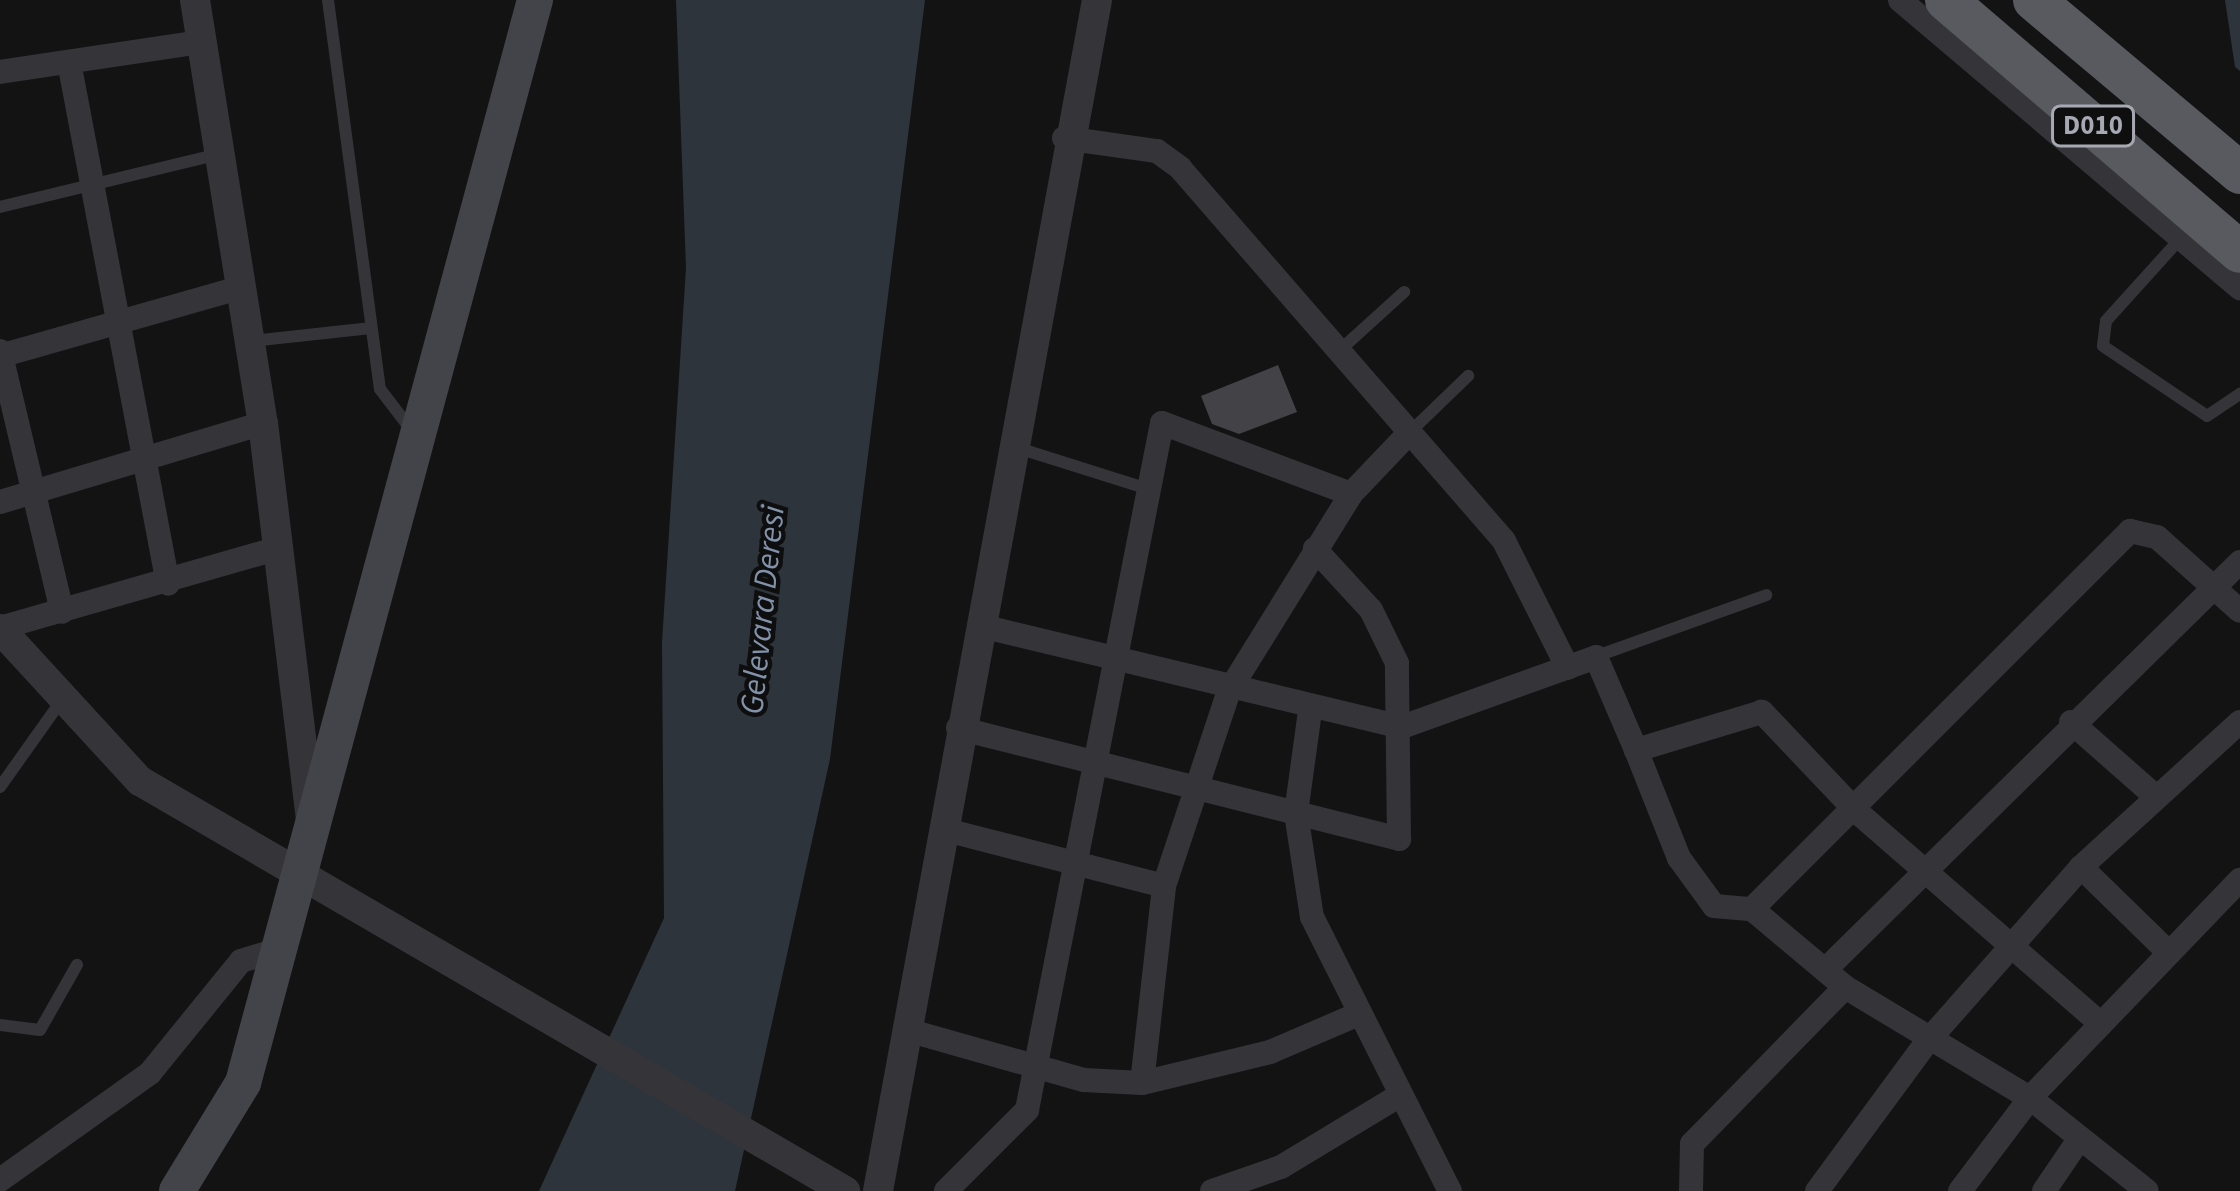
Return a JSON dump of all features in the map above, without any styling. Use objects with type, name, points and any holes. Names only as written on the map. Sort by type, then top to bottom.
[{"type":"highway","name":"D010","points":[[1946,0],[2240,252]]},
{"type":"highway","name":"D010","points":[[2034,0],[2240,173]]},
{"type":"main road","points":[[177,1191],[243,1083],[274,951],[300,879],[311,820],[425,434],[535,0]]},
{"type":"street","points":[[195,0],[263,423],[311,820]]},
{"type":"street","points":[[878,1191],[1064,138],[1097,0]]},
{"type":"street","points":[[1900,0],[2240,288]]},
{"type":"street","points":[[0,72],[200,42]]},
{"type":"street","points":[[69,62],[168,584]]},
{"type":"street","points":[[1064,138],[1157,151],[1180,168],[1504,541],[1568,668]]},
{"type":"street","points":[[62,612],[0,354],[243,287]]},
{"type":"street","points":[[0,502],[263,423]]},
{"type":"street","points":[[946,1191],[1016,1129],[1036,1067],[1072,856],[1098,764],[1113,662],[1162,423],[1351,494]]},
{"type":"street","points":[[1142,1083],[1164,886],[1229,692],[1351,494],[1409,433]]},
{"type":"street","points":[[1752,909],[1856,811],[2130,531],[2157,537],[2217,585],[2240,611]]},
{"type":"street","points":[[277,549],[0,629],[59,704],[140,781],[300,879],[844,1190]]},
{"type":"street","points":[[958,728],[1399,839],[1402,728],[1387,636],[1315,549]]},
{"type":"street","points":[[1825,970],[2072,722],[2240,562]]},
{"type":"street","points":[[981,626],[1229,692],[1402,728],[1596,657],[1679,858],[1714,906],[1752,909],[1845,987],[1926,1042],[2030,1098],[2080,1138],[2116,1182],[2147,1191]]},
{"type":"street","points":[[1310,711],[1296,813],[1312,917],[1354,1016],[1450,1191]]},
{"type":"street","points":[[1636,750],[1762,712],[1856,811],[2013,954],[2101,1024]]},
{"type":"street","points":[[2072,722],[2155,796]]},
{"type":"street","points":[[1817,1191],[1926,1042],[2013,954],[2081,867],[2240,722]]},
{"type":"street","points":[[942,829],[1072,856],[1164,886]]},
{"type":"street","points":[[2081,867],[2168,952]]},
{"type":"street","points":[[1960,1191],[2030,1098],[2240,880]]},
{"type":"street","points":[[0,1180],[150,1073],[241,961],[274,951]]},
{"type":"street","points":[[1691,1191],[1692,1144],[1845,987]]},
{"type":"street","points":[[907,1030],[1036,1067],[1142,1083],[1253,1058],[1354,1016]]},
{"type":"street","points":[[1212,1191],[1298,1158],[1397,1097]]},
{"type":"street","points":[[2044,1191],[2080,1138]]},
{"type":"lane","points":[[328,0],[384,400],[425,434]]},
{"type":"lane","points":[[0,207],[220,154]]},
{"type":"lane","points":[[2181,238],[2106,321],[2103,346],[2207,416],[2240,394]]},
{"type":"lane","points":[[1339,351],[1403,292]]},
{"type":"lane","points":[[251,341],[371,328]]},
{"type":"lane","points":[[1409,433],[1468,376]]},
{"type":"lane","points":[[1012,446],[1148,489]]},
{"type":"lane","points":[[1596,657],[1766,595]]},
{"type":"lane","points":[[0,787],[59,704]]},
{"type":"lane","points":[[0,1025],[40,1030],[77,964]]},
{"type":"water","name":"Gelevara Deresi","points":[[676,0],[925,0],[830,759],[735,1191],[539,1191],[664,918],[662,642],[686,268]]},
{"type":"water","points":[[2225,0],[2240,0],[2240,71],[2235,67]]},
{"type":"building","points":[[1278,365],[1297,412],[1239,434],[1212,424],[1201,396]]}]
